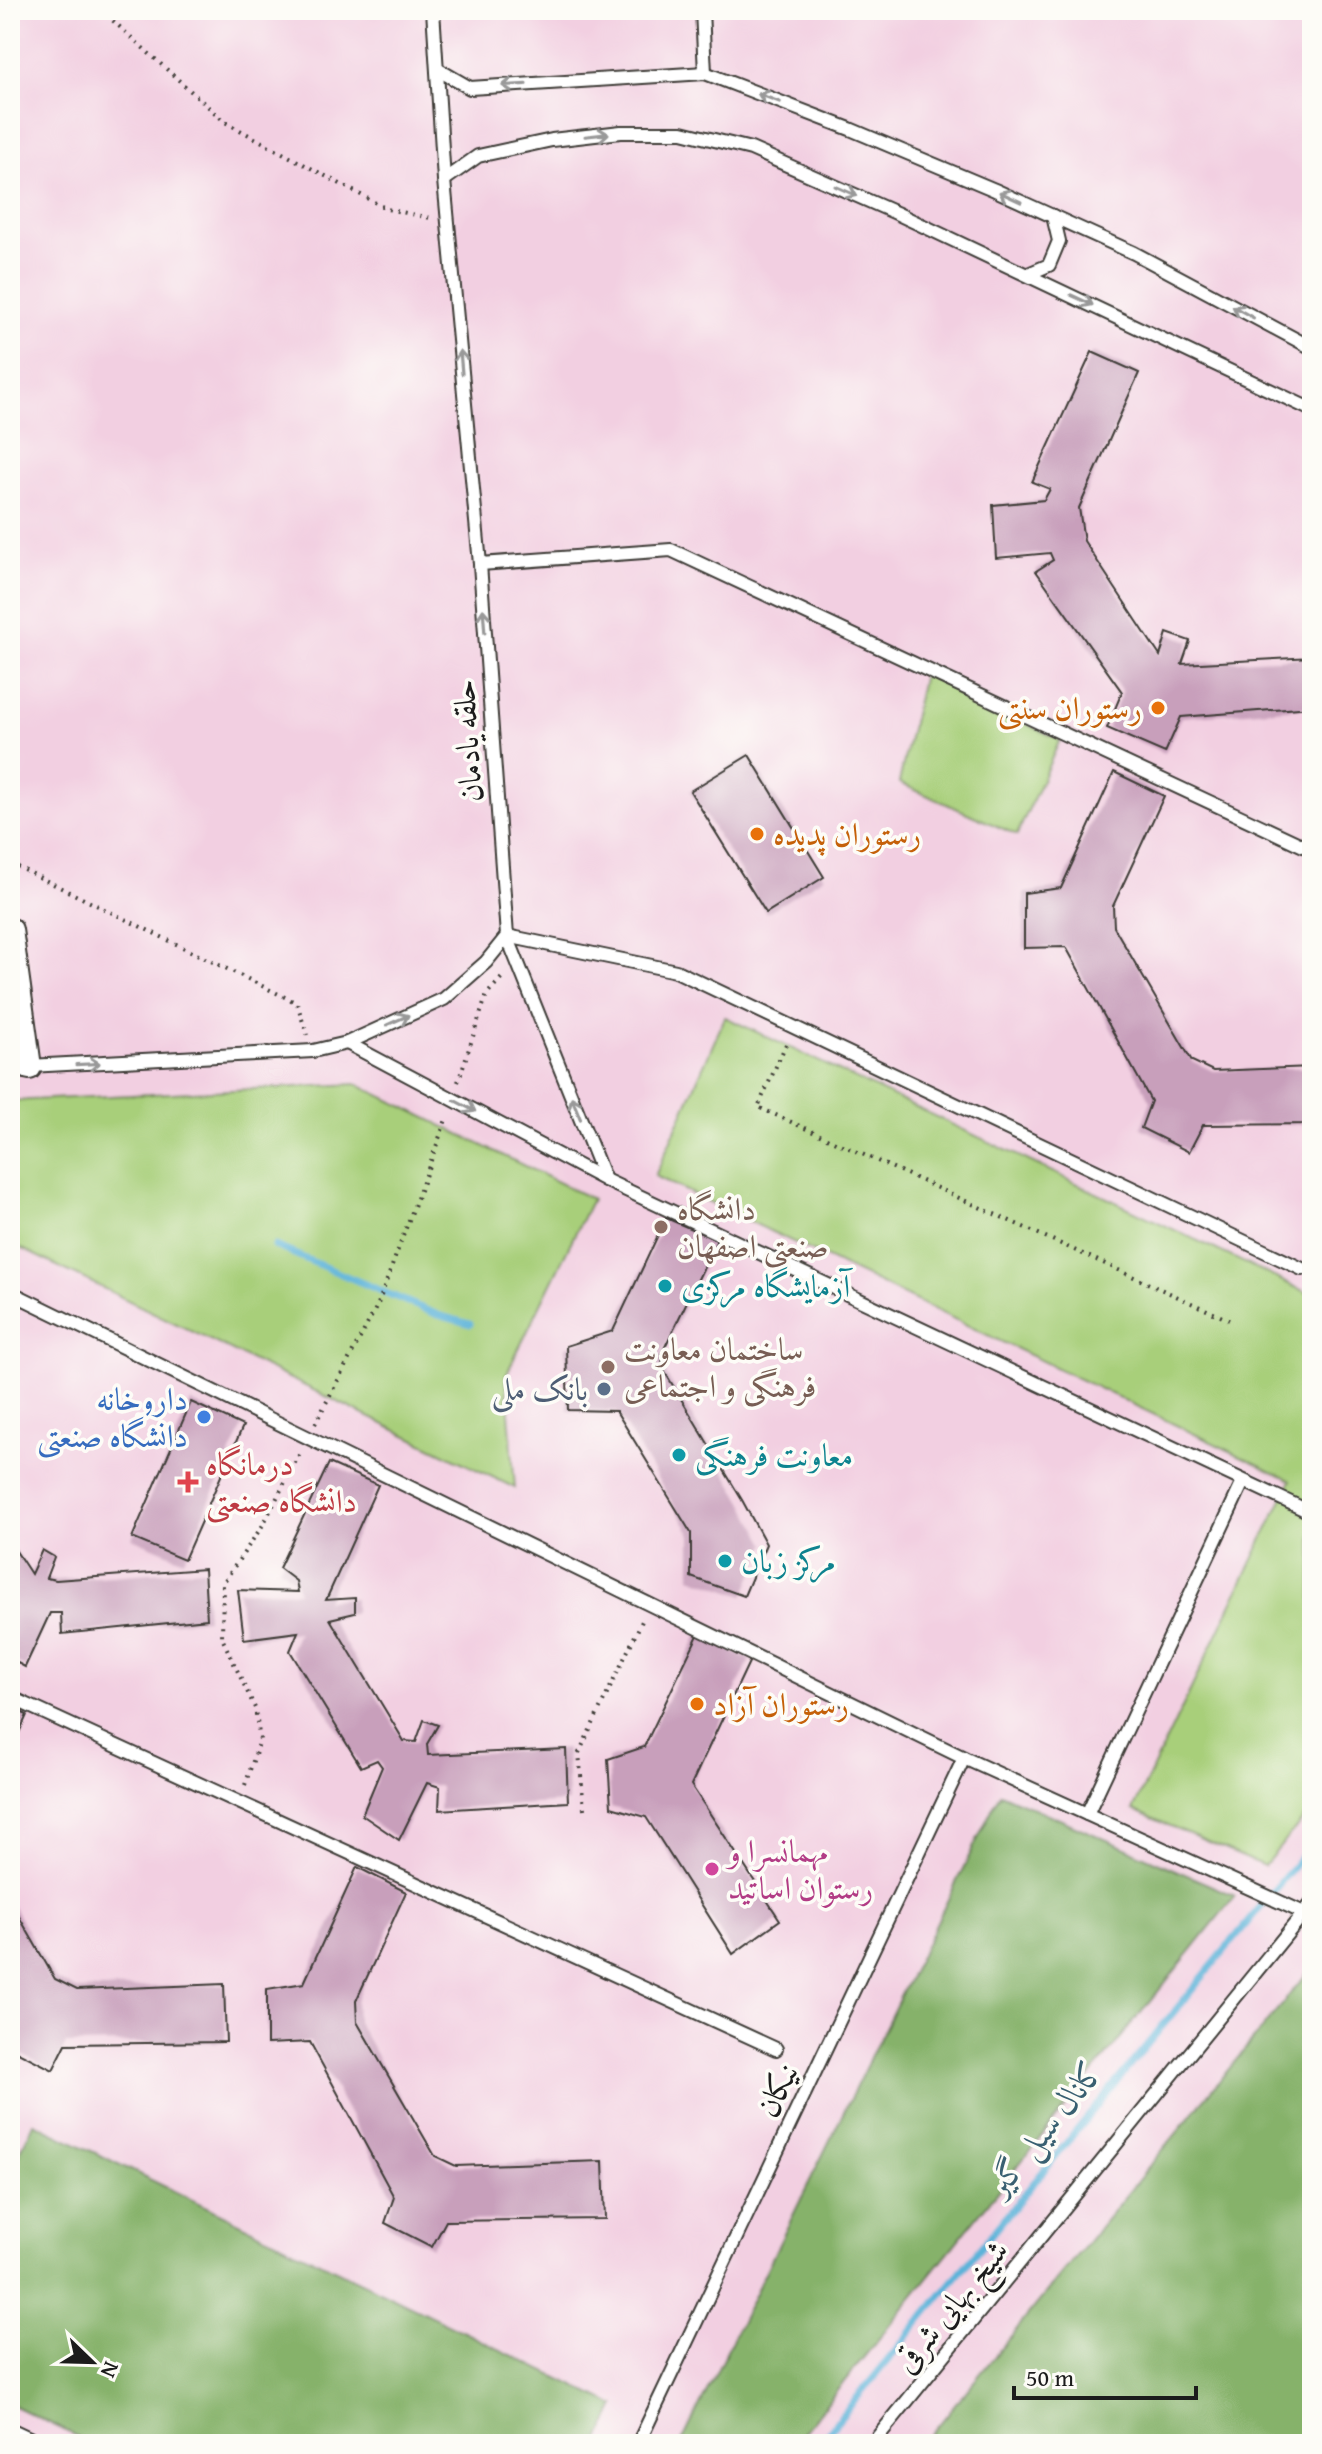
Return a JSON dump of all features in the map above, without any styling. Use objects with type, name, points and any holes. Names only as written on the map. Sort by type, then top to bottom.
[{"type":"street","points":[[10,930],[20,1067]]},
{"type":"lane","name":"حلقه یادمان","points":[[433,10],[444,180],[480,564],[507,936],[605,1180]]},
{"type":"lane","points":[[702,10],[705,73]]},
{"type":"lane","points":[[437,69],[470,88],[705,73],[864,135],[1053,216],[1134,253],[1312,348]]},
{"type":"lane","points":[[444,180],[478,156],[552,140],[621,132],[682,132],[751,149],[1028,274],[1312,410]]},
{"type":"lane","points":[[1028,274],[1049,265],[1059,241],[1053,216]]},
{"type":"lane","points":[[480,564],[671,550],[1312,850]]},
{"type":"lane","points":[[20,1067],[313,1051],[347,1043],[444,999],[486,962],[507,936],[676,971],[1302,1269]]},
{"type":"lane","points":[[347,1043],[605,1180],[1312,1513]]},
{"type":"lane","points":[[10,1292],[964,1758],[1220,1873],[1308,1908]]},
{"type":"lane","points":[[1087,1814],[1243,1482]]},
{"type":"lane","points":[[10,1697],[776,2049]]},
{"type":"lane","name":"نیکان","points":[[638,2444],[964,1758]]},
{"type":"lane","name":"شیخ بهایی شرقی","points":[[872,2444],[1308,1908]]},
{"type":"lane","points":[[10,2429],[42,2444]]},
{"type":"path","points":[[101,10],[225,122],[387,209],[448,222]]},
{"type":"path","points":[[10,863],[297,1003],[313,1051]]},
{"type":"path","points":[[794,1028],[758,1107],[1229,1320]]},
{"type":"path","points":[[238,1802],[260,1740],[255,1708],[222,1638],[223,1583],[263,1525],[378,1304],[397,1254]]},
{"type":"path","points":[[584,1809],[579,1753],[650,1605]]},
{"type":"shaded area","name":"دانشگاه صنعتی اصفهان","points":[[10,10],[1312,10],[1312,2444],[10,2444]]},
{"type":"green space","points":[[923,674],[1060,740],[1017,835],[899,783]]},
{"type":"green space","points":[[725,1017],[1312,1295],[1312,1809],[1264,1866],[1133,1810],[1291,1480],[655,1176]]},
{"type":"green space","points":[[357,1084],[592,1199],[506,1375],[515,1488],[10,1243],[10,1101]]},
{"type":"green space","points":[[1000,1793],[1235,1896],[794,2444],[681,2444]]},
{"type":"green space","points":[[1312,1967],[1312,2444],[923,2444]]},
{"type":"green space","points":[[34,2123],[616,2406],[598,2444],[93,2444],[10,2404],[10,2172]]},
{"type":"building","points":[[1092,352],[1139,373],[1079,508],[1084,541],[1160,656],[1167,633],[1190,641],[1182,664],[1312,657],[1312,707],[1181,717],[1165,753],[1107,728],[1122,692],[1036,571],[1053,560],[1050,553],[996,558],[993,505],[1044,500],[1050,489],[1032,482]]},
{"type":"building","name":"رستوران پدیده","points":[[749,755],[824,877],[766,913],[690,791]]},
{"type":"building","points":[[1114,772],[1164,796],[1113,906],[1114,927],[1192,1061],[1213,1071],[1312,1067],[1312,1124],[1203,1125],[1189,1152],[1141,1128],[1151,1101],[1066,947],[1024,948],[1024,893],[1061,888]]},
{"type":"building","points":[[666,1218],[717,1240],[662,1353],[663,1369],[766,1544],[744,1596],[691,1577],[691,1533],[616,1411],[568,1410],[566,1346],[613,1331]]},
{"type":"building","name":"درمانگاه دانشگاه صنعتی","points":[[191,1402],[243,1426],[184,1560],[132,1538]]},
{"type":"building","points":[[329,1463],[378,1485],[326,1600],[355,1598],[355,1613],[330,1619],[404,1741],[416,1742],[424,1720],[438,1725],[427,1744],[428,1755],[566,1749],[568,1802],[439,1810],[440,1787],[427,1783],[399,1840],[362,1815],[382,1767],[377,1760],[361,1767],[290,1651],[298,1632],[244,1639],[238,1590],[298,1592],[296,1581],[279,1568]]},
{"type":"building","points":[[10,1542],[31,1574],[42,1550],[54,1557],[46,1578],[56,1580],[204,1569],[207,1619],[62,1634],[61,1613],[50,1613],[25,1667],[10,1659]]},
{"type":"building","points":[[698,1635],[750,1660],[691,1785],[780,1920],[733,1954],[646,1817],[611,1807],[608,1759],[644,1747]]},
{"type":"building","points":[[10,1707],[27,1715],[10,1753]]},
{"type":"building","points":[[357,1867],[406,1892],[356,2001],[357,2022],[435,2156],[456,2166],[603,2161],[605,2219],[446,2221],[432,2247],[385,2223],[394,2197],[310,2042],[267,2044],[267,1989],[304,1983]]},
{"type":"building","points":[[10,1901],[55,1979],[77,1990],[224,1984],[226,2042],[66,2044],[53,2070],[10,2048],[10,2034],[15,2020],[10,2011]]},
{"type":"waterway","points":[[275,1246],[438,1315],[470,1324]]},
{"type":"waterway","name":"کانال سیل گیر","points":[[819,2444],[1312,1844]]},
{"type":"place","name":"رستوران سنتی","points":[[1158,708]]},
{"type":"place","name":"رستوران پدیده","points":[[757,834]]},
{"type":"place","name":"دانشگاه صنعتی اصفهان","points":[[661,1227]]},
{"type":"place","name":"آزمایشگاه مرکزی","points":[[665,1286]]},
{"type":"place","name":"ساختمان معاونت فرهنگی و اجتماعی","points":[[608,1367]]},
{"type":"place","name":"بانک ملی","points":[[604,1389]]},
{"type":"place","name":"داروخانه دانشگاه صنعتی","points":[[204,1417]]},
{"type":"place","name":"معاونت فرهنگی","points":[[679,1455]]},
{"type":"place","name":"درمانگاه دانشگاه صنعتی","points":[[188,1482]]},
{"type":"place","name":"مرکز زبان","points":[[725,1561]]},
{"type":"place","name":"رستوران آزاد","points":[[697,1704]]},
{"type":"place","name":"مهمانسرا و رستوان اساتید","points":[[712,1869]]}]
